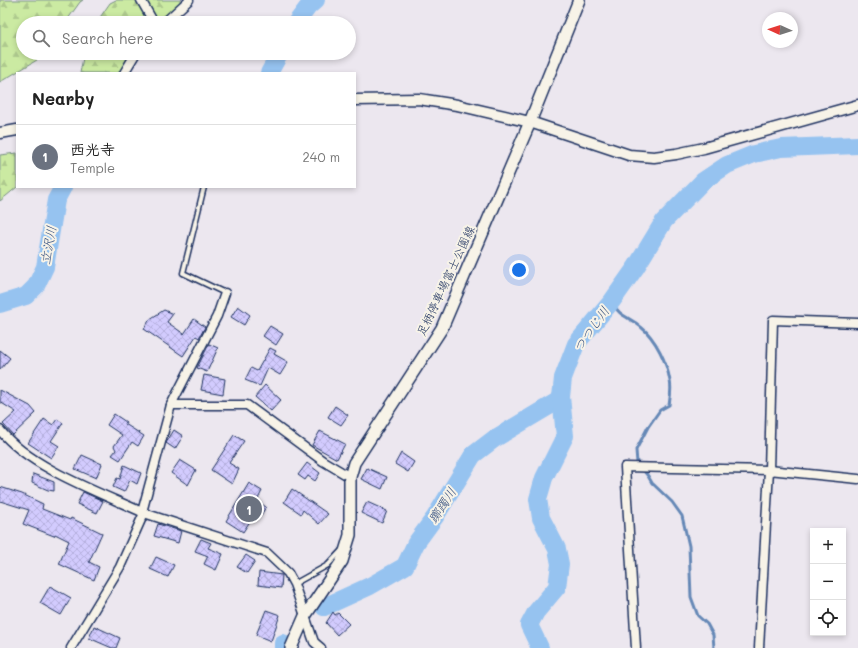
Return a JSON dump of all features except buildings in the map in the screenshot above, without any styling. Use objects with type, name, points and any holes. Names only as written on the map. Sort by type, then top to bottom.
[{"type":"main road","name":"足柄停車場富士公園線","points":[[291,648],[305,616],[342,561],[345,547],[350,535],[350,478],[354,463],[442,328],[530,122],[579,0]]},
{"type":"street","points":[[140,0],[150,16]]},
{"type":"street","points":[[172,16],[189,0]]},
{"type":"street","points":[[125,72],[132,60]]},
{"type":"street","points":[[356,100],[419,99],[457,105],[530,122],[629,155],[654,157],[704,148],[858,105]]},
{"type":"street","points":[[0,133],[16,130]]},
{"type":"street","points":[[71,648],[120,567],[143,513],[171,405],[217,316],[226,293]]},
{"type":"street","points":[[760,648],[769,470],[773,320],[858,323]]},
{"type":"street","points":[[171,405],[247,404],[323,461],[350,478]]},
{"type":"street","points":[[0,430],[20,451],[44,466],[143,513],[267,553],[288,573],[294,584],[314,642],[321,648]]},
{"type":"street","points":[[636,648],[625,467],[769,470],[858,479]]},
{"type":"lane","points":[[204,188],[183,272],[226,293]]},
{"type":"lane","points":[[294,584],[328,565],[345,547]]},
{"type":"green space","points":[[0,0],[83,0],[70,16],[16,16],[16,60],[37,60],[0,82]]},
{"type":"green space","points":[[116,0],[189,0],[165,16],[101,16],[110,3]]},
{"type":"green space","points":[[83,60],[129,60],[122,72],[80,72]]},
{"type":"green space","points":[[16,153],[16,188],[0,201],[0,155]]},
{"type":"waterway","name":"立沢川","points":[[301,16],[316,0]]},
{"type":"waterway","name":"立沢川","points":[[270,72],[276,60]]},
{"type":"waterway","name":"つつじ川","points":[[540,648],[529,625],[536,612],[557,587],[560,564],[557,549],[541,518],[538,499],[544,478],[565,436],[561,397],[563,378],[576,344],[612,301],[636,267],[664,221],[703,181],[727,165],[754,154],[781,148],[858,145]]},
{"type":"waterway","name":"立沢川","points":[[0,304],[26,296],[36,286],[45,267],[56,200],[62,188]]},
{"type":"waterway","points":[[612,301],[621,314],[637,323],[651,338],[660,352],[669,374],[671,387],[669,405],[660,410],[648,427],[636,450],[637,463],[652,483],[672,502],[682,516],[689,546],[691,597],[698,616],[707,624],[713,635],[714,648]]},
{"type":"waterway","name":"躑躅川","points":[[324,607],[370,586],[405,566],[416,543],[435,517],[473,455],[494,439],[561,399]]},
{"type":"waterway","name":"躑躅川","points":[[283,643],[283,648]]},
{"type":"place","name":"西光寺","points":[[249,509]]}]
